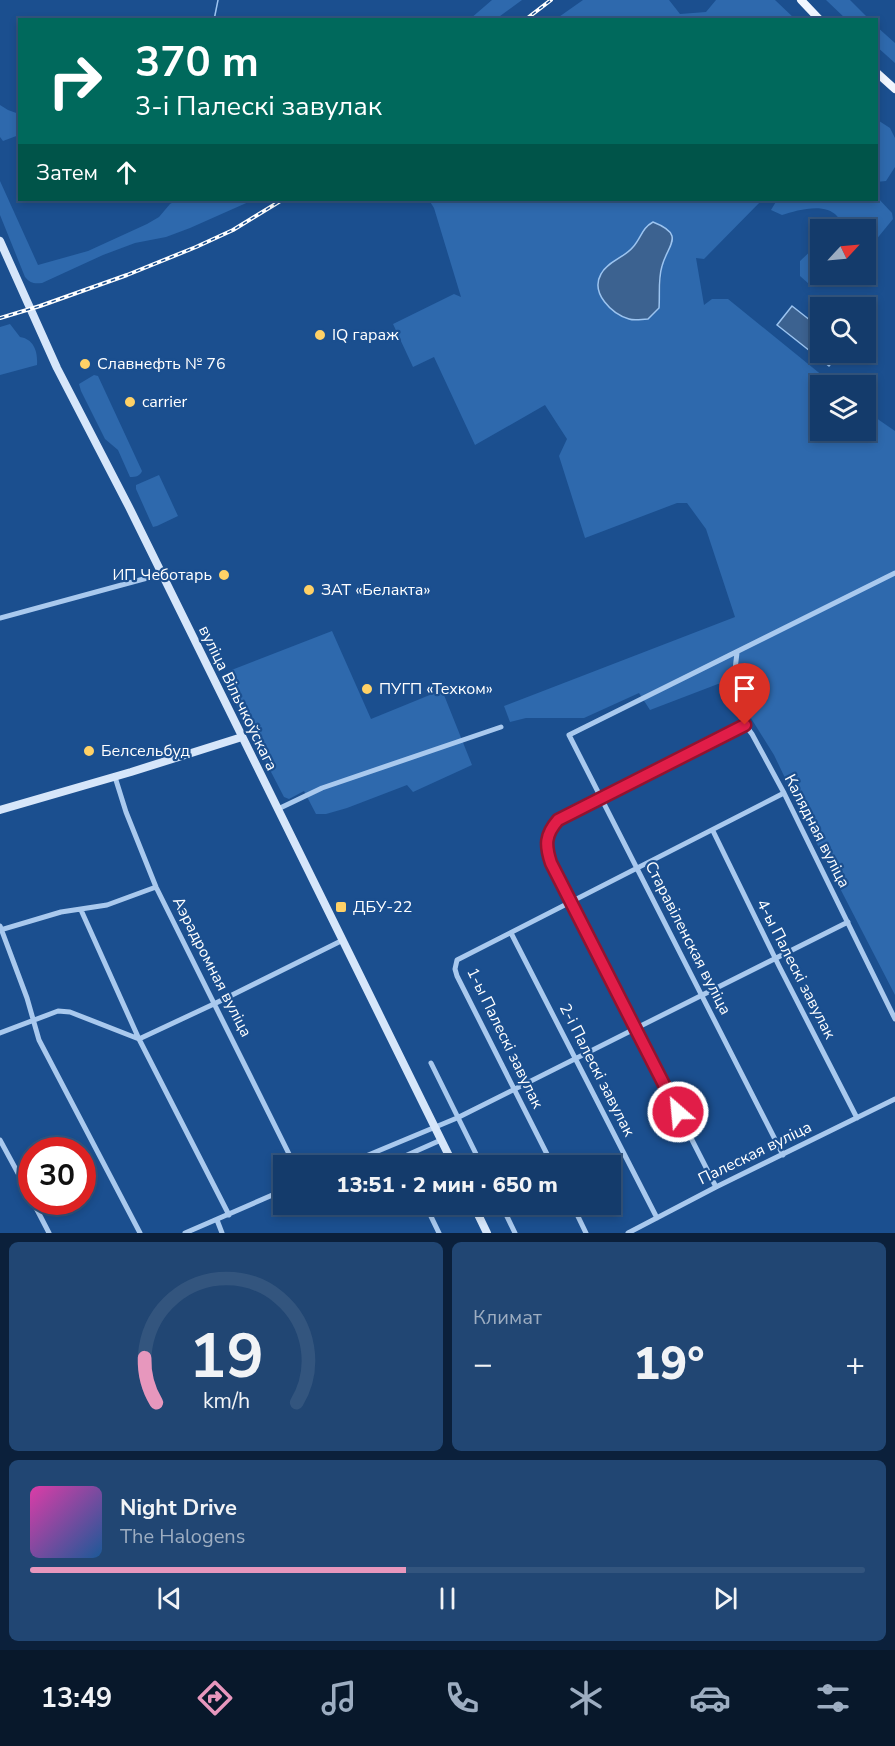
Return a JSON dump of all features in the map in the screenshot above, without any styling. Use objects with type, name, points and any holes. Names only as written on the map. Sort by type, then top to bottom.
[{"type":"main road","points":[[801,0],[818,18]]},
{"type":"main road","points":[[878,74],[895,89]]},
{"type":"main road","name":"вуліца Вільчкоўскага","points":[[0,241],[57,368],[162,574],[448,1155]]},
{"type":"main road","points":[[0,810],[242,737]]},
{"type":"main road","points":[[478,1215],[487,1233]]},
{"type":"street","points":[[737,653],[895,573]]},
{"type":"street","points":[[0,618],[162,574]]},
{"type":"street","name":"Калядная вуліца","points":[[737,653],[732,683],[737,709],[784,794],[895,1019]]},
{"type":"street","name":"Старавіленская вуліца","points":[[737,653],[569,735],[783,1155]]},
{"type":"street","points":[[716,1187],[571,903],[546,849],[552,827],[558,820],[745,725]]},
{"type":"street","points":[[278,809],[322,788],[501,727]]},
{"type":"street","name":"Аэрадромная вуліца","points":[[115,777],[126,812],[156,887],[290,1155]]},
{"type":"street","name":"1-ы Палескі завулак","points":[[548,1155],[455,969],[457,960],[784,794]]},
{"type":"street","name":"4-ы Палескі завулак","points":[[713,831],[775,959],[857,1118]]},
{"type":"street","points":[[140,1233],[39,1040],[27,998],[0,929],[61,912],[107,905],[156,887]]},
{"type":"street","points":[[81,910],[139,1039],[229,1215]]},
{"type":"street","points":[[369,1155],[458,1118],[848,922]]},
{"type":"street","name":"2-і Палескі завулак","points":[[511,933],[657,1218]]},
{"type":"street","points":[[0,1033],[58,1011],[70,1012],[139,1039],[216,1004],[343,940]]},
{"type":"street","points":[[431,1063],[476,1155]]},
{"type":"street","name":"Палеская вуліца","points":[[628,1233],[895,1099]]},
{"type":"street","points":[[0,1140],[18,1174]]},
{"type":"street","points":[[407,1155],[441,1140]]},
{"type":"street","points":[[185,1233],[273,1195]]},
{"type":"street","points":[[40,1215],[49,1233]]},
{"type":"street","points":[[430,1215],[439,1233]]},
{"type":"street","points":[[506,1215],[515,1233]]},
{"type":"street","points":[[577,1215],[586,1233]]},
{"type":"street","points":[[217,1220],[222,1233]]},
{"type":"shaded area","points":[[492,0],[522,0],[497,18],[471,18]]},
{"type":"shaded area","points":[[583,0],[669,0],[680,14],[706,12],[716,0],[775,0],[794,18],[557,18]]},
{"type":"shaded area","points":[[826,0],[850,0],[868,18],[845,18]]},
{"type":"shaded area","points":[[878,28],[895,43],[895,63],[878,48]]},
{"type":"shaded area","points":[[0,105],[18,114],[18,135],[3,141],[0,137]]},
{"type":"shaded area","points":[[878,120],[890,128],[895,138],[895,167],[886,181],[878,182]]},
{"type":"shaded area","points":[[0,181],[38,265],[88,251],[147,224],[159,217],[175,201],[251,201],[166,237],[135,243],[103,255],[42,283],[30,282],[25,277],[0,215]]},
{"type":"shaded area","points":[[878,198],[892,213],[893,219],[876,240],[876,219],[839,219],[832,212],[818,208],[782,215],[771,210],[776,201],[878,201]]},
{"type":"shaded area","points":[[430,201],[761,201],[704,259],[696,258],[704,305],[712,299],[728,299],[822,375],[810,375],[810,441],[876,441],[876,417],[895,431],[895,995],[774,755],[744,707],[737,681],[718,684],[650,710],[639,693],[584,718],[526,718],[510,722],[504,706],[735,617],[706,529],[687,503],[677,503],[585,538],[559,456],[567,439],[545,405],[475,445],[434,357],[413,367],[393,324],[454,294],[461,297],[434,208]],"holes":[[[673,242],[662,265],[659,308],[622,255],[633,248]]]},
{"type":"shaded area","points":[[653,222],[669,231],[672,236],[661,271],[659,308],[648,319],[631,320],[616,313],[604,302],[598,288],[598,281],[604,270],[629,251],[646,227]]},
{"type":"shaded area","points":[[810,252],[810,284],[800,276],[800,261]]},
{"type":"shaded area","points":[[792,306],[810,320],[810,351],[777,325]]},
{"type":"shaded area","points":[[10,324],[20,337],[32,343],[37,355],[37,365],[0,375],[0,327]]},
{"type":"shaded area","points":[[94,375],[98,376],[142,471],[138,476],[130,477],[118,450],[105,439],[81,391],[79,384]]},
{"type":"shaded area","points":[[159,475],[178,516],[153,527],[136,485]]},
{"type":"shaded area","points":[[332,631],[371,719],[442,690],[472,765],[413,792],[407,785],[326,814],[316,814],[304,791],[289,799],[284,797],[227,687],[224,676],[229,671]]},
{"type":"waterway","points":[[214,18],[218,0]]},
{"type":"railway","points":[[528,18],[551,0]]},
{"type":"railway","points":[[0,318],[127,275],[196,247],[233,230],[280,201]]},
{"type":"place","name":"IQ гараж","points":[[320,335]]},
{"type":"place","name":"Славнефть № 76","points":[[85,364]]},
{"type":"place","name":"carrier","points":[[130,402]]},
{"type":"place","name":"ИП Чеботарь","points":[[224,575]]},
{"type":"place","name":"ЗАТ «Белакта»","points":[[309,590]]},
{"type":"place","name":"ПУГП «Техком»","points":[[367,689]]},
{"type":"place","name":"Белсельбуд","points":[[89,751]]},
{"type":"place","name":"ДБУ-22","points":[[341,907]]},
{"type":"route","points":[[678,1112],[551,863],[546,849],[548,837],[558,820],[745,725]]}]
